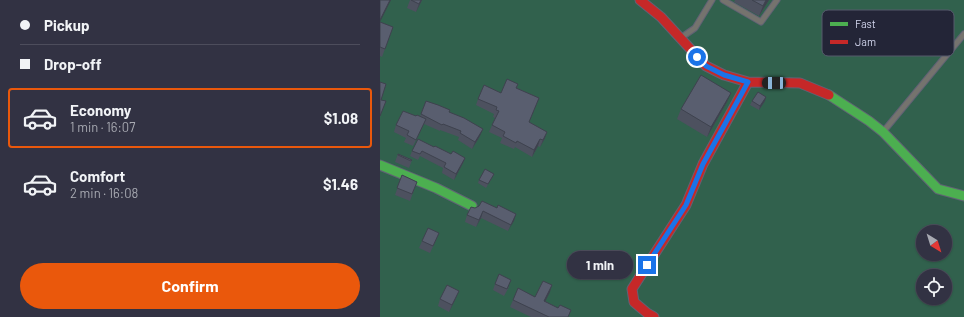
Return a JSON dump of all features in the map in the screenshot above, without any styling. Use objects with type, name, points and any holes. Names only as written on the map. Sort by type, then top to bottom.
[{"type":"street","points":[[640,0],[661,17],[706,66],[724,75],[748,82],[800,83],[832,96],[870,121],[883,132],[938,189],[964,196]]},
{"type":"street","points":[[654,317],[634,302],[632,289],[686,205],[703,164],[748,82]]},
{"type":"street","points":[[380,165],[436,188],[472,206]]},
{"type":"lane","points":[[680,38],[695,28],[712,0]]},
{"type":"lane","points":[[723,0],[761,22],[776,0]]},
{"type":"lane","points":[[954,46],[964,34]]},
{"type":"lane","points":[[883,132],[946,56]]},
{"type":"green space","points":[[380,0],[964,0],[964,317],[380,317]]},
{"type":"building","points":[[380,0],[390,0],[380,20]]},
{"type":"building","points":[[411,0],[421,0],[419,4]]},
{"type":"building","points":[[752,0],[766,0],[763,6]]},
{"type":"building","points":[[380,22],[393,27],[385,49],[380,47]]},
{"type":"building","points":[[701,75],[731,93],[711,127],[681,109]]},
{"type":"building","points":[[507,79],[518,84],[516,88],[539,98],[529,122],[547,132],[543,140],[540,139],[534,150],[517,141],[516,143],[503,136],[505,132],[492,125],[499,111],[496,110],[497,107],[478,99],[484,85],[501,93]]},
{"type":"building","points":[[380,82],[386,84],[381,100],[386,101],[380,116]]},
{"type":"building","points":[[758,92],[766,97],[760,106],[752,101]]},
{"type":"building","points":[[426,101],[450,110],[449,112],[464,118],[483,129],[475,142],[460,133],[461,131],[443,124],[442,125],[421,114]]},
{"type":"building","points":[[403,111],[426,119],[416,140],[407,135],[409,131],[396,125]]},
{"type":"building","points":[[418,139],[451,154],[453,151],[465,158],[456,174],[444,167],[446,163],[422,151],[420,154],[412,151]]},
{"type":"building","points":[[398,154],[412,160],[411,161]]},
{"type":"building","points":[[485,169],[494,174],[488,184],[479,180]]},
{"type":"building","points":[[402,175],[417,182],[412,194],[397,188]]},
{"type":"building","points":[[482,201],[497,208],[498,205],[516,214],[511,225],[483,211],[479,220],[467,215],[471,207],[475,208],[479,206]]},
{"type":"building","points":[[428,228],[439,233],[433,246],[422,241]]},
{"type":"building","points":[[499,274],[511,280],[507,289],[495,284]]},
{"type":"building","points":[[543,281],[552,285],[544,301],[558,308],[560,305],[571,310],[568,317],[549,317],[513,300],[518,288],[535,297]]},
{"type":"building","points":[[447,285],[459,291],[452,305],[440,299]]},
{"type":"traffic: fast","points":[[829,95],[883,132],[938,189],[964,196]]},
{"type":"traffic: fast","points":[[380,165],[436,188],[472,206]]},
{"type":"traffic: jam","points":[[640,0],[661,17],[706,66],[724,75],[748,82],[800,83],[829,95]]},
{"type":"traffic: jam","points":[[654,317],[634,302],[632,289],[686,205],[703,164],[748,82]]},
{"type":"route","points":[[647,265],[686,205],[703,164],[748,82],[724,75],[706,66],[697,57]]}]
